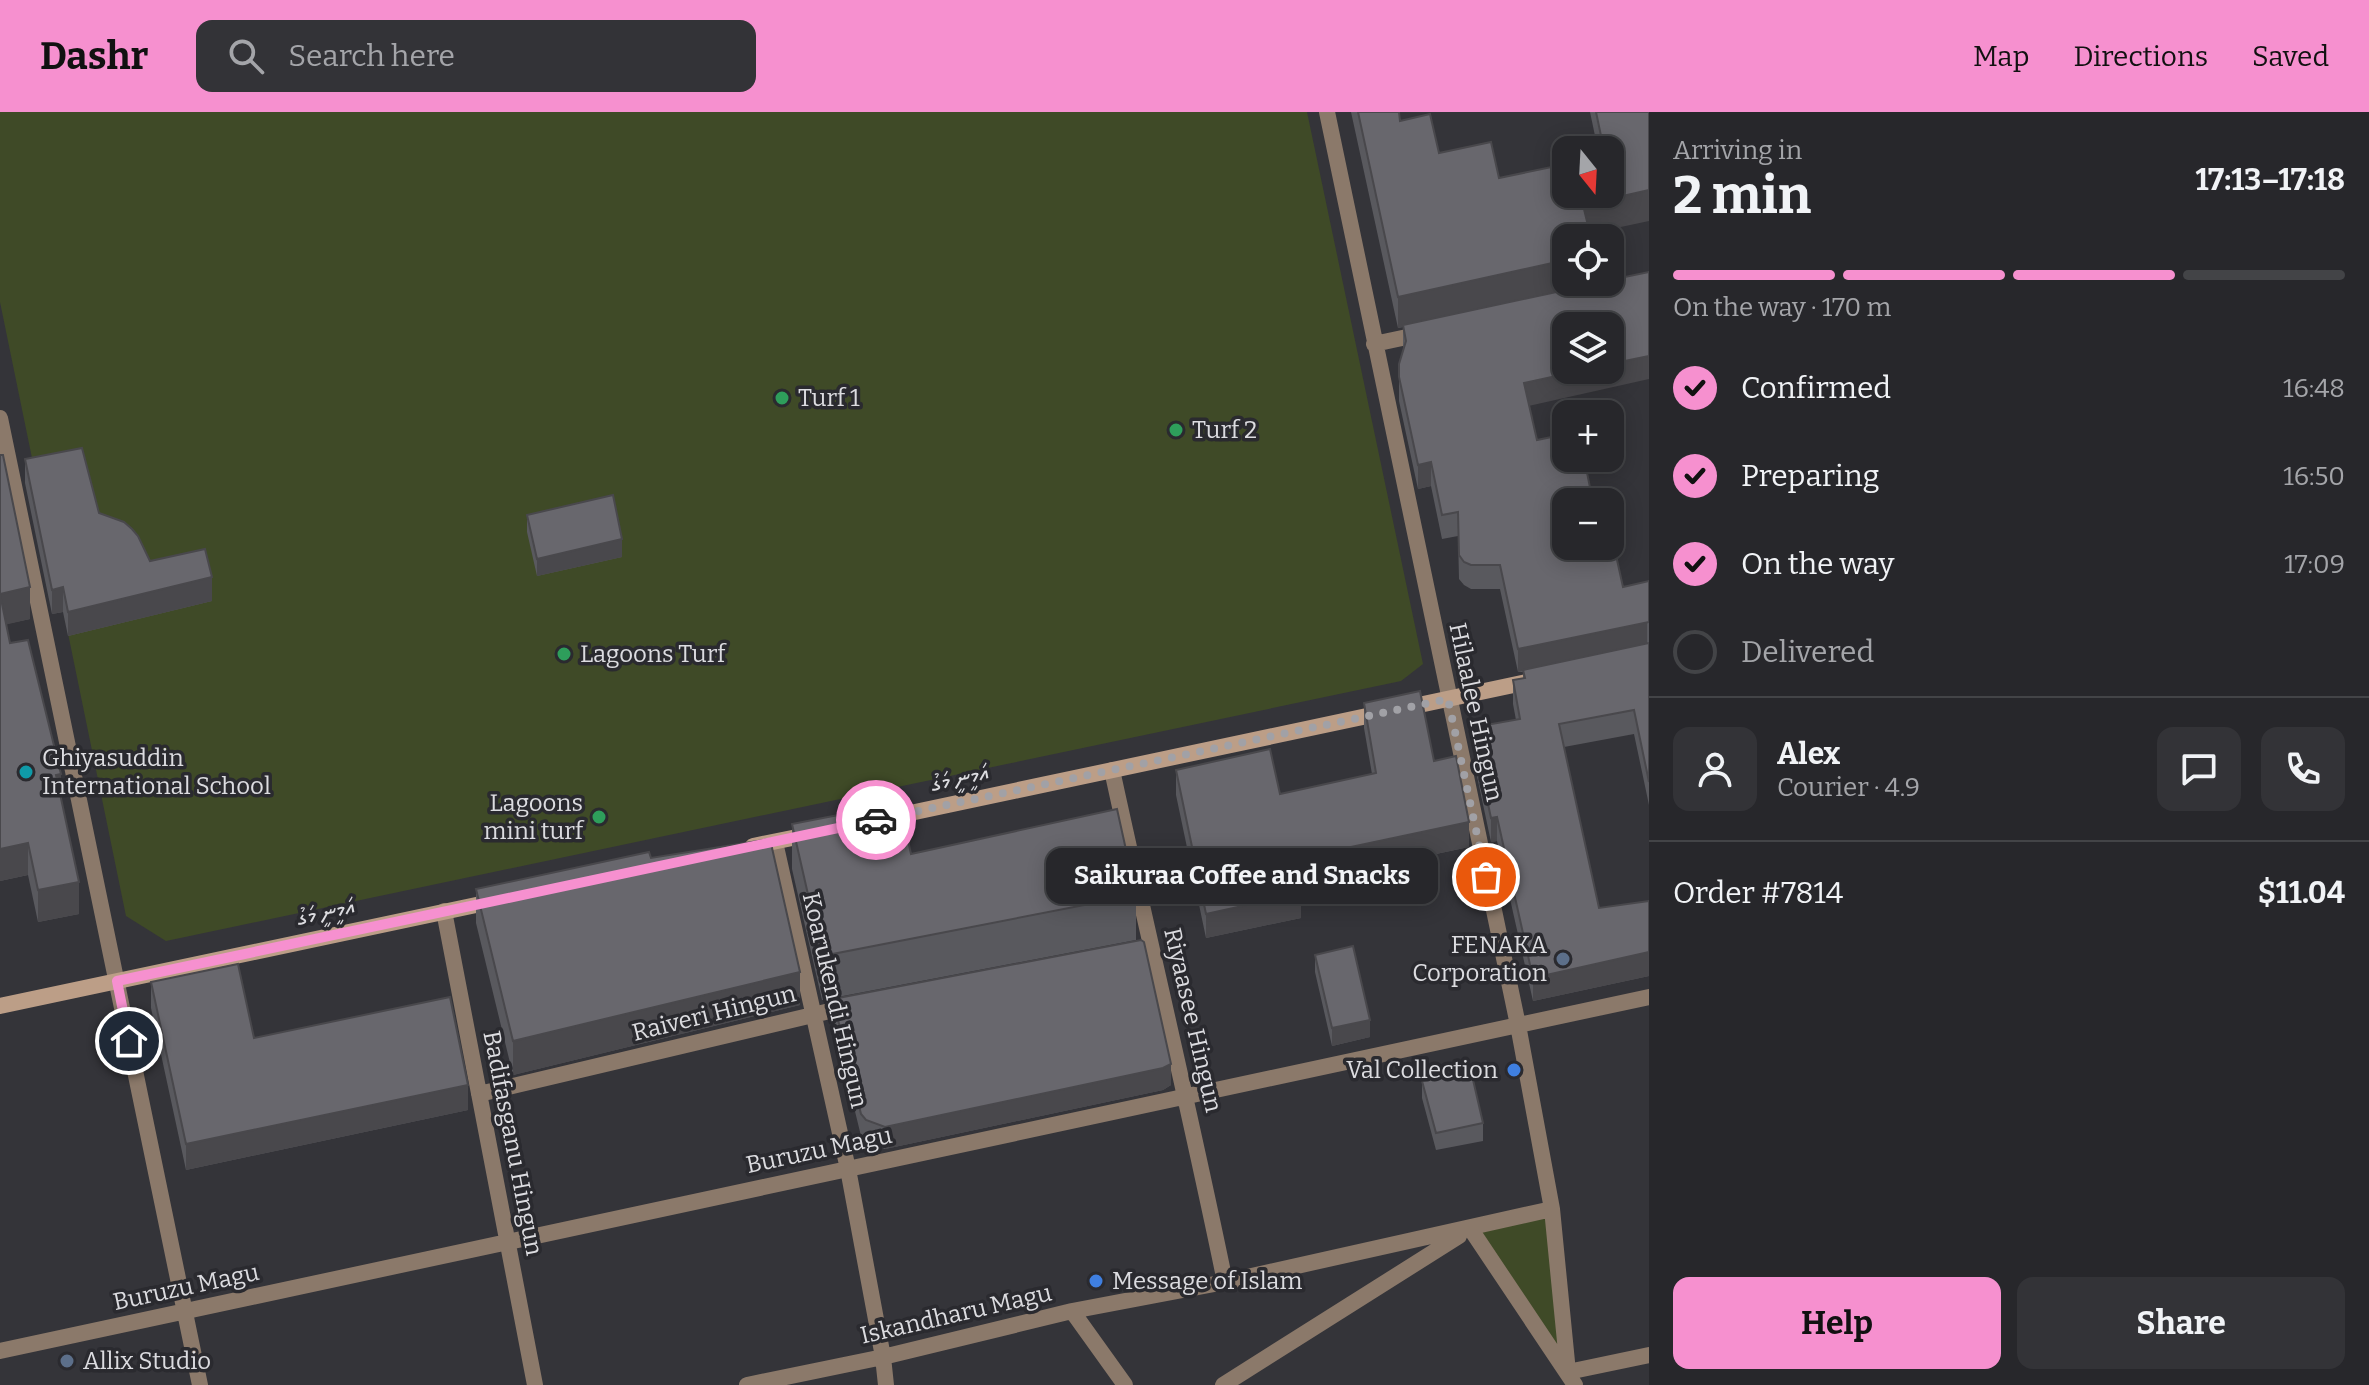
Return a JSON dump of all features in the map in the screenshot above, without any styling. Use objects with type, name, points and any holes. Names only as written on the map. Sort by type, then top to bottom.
[{"type":"street","name":"Hilaalee Hingun","points":[[1327,112],[1518,1025],[1552,1209],[1571,1378]]},
{"type":"street","points":[[1374,344],[1444,329]]},
{"type":"street","points":[[0,418],[200,1385]]},
{"type":"street","name":"އަމީނީ މަގު","points":[[867,822],[1541,679]]},
{"type":"street","name":"Riyaasee Hingun","points":[[1112,770],[1143,949],[1187,1096],[1225,1282]]},
{"type":"street","points":[[730,851],[821,832]]},
{"type":"street","name":"Koarukendi Hingun","points":[[775,842],[848,1169],[886,1385]]},
{"type":"street","name":"އަމީނީ މަގު","points":[[0,1006],[504,899]]},
{"type":"street","name":"Badifasganu Hingun","points":[[444,911],[535,1385]]},
{"type":"street","name":"Buruzu Magu","points":[[0,1351],[1649,997]]},
{"type":"street","name":"Raiveri Hingun","points":[[479,1094],[875,1001]]},
{"type":"street","name":"Iskandharu Magu","points":[[747,1385],[883,1357],[1072,1311],[1225,1282],[1552,1209]]},
{"type":"street","points":[[1223,1385],[1470,1228],[1571,1378],[1649,1355]]},
{"type":"street","points":[[1072,1311],[1125,1385]]},
{"type":"green space","points":[[0,112],[1307,112],[1423,664],[1401,681],[166,941],[126,916],[0,302]]},
{"type":"green space","points":[[1552,1209],[1568,1372],[1470,1228]]},
{"type":"building","points":[[1358,112],[1399,112],[1400,121],[1430,114],[1439,153],[1491,142],[1499,178],[1552,167],[1552,208],[1584,208],[1588,224],[1552,224],[1552,263],[1398,297]]},
{"type":"building","points":[[1596,112],[1649,112],[1649,190],[1624,196],[1624,136],[1601,136]]},
{"type":"building","points":[[1649,272],[1649,356],[1624,361],[1624,312],[1552,312],[1552,377],[1524,383],[1537,440],[1552,437],[1552,472],[1587,472],[1590,488],[1552,488],[1552,560],[1617,560],[1623,587],[1649,581],[1649,622],[1518,649],[1500,565],[1471,565],[1464,562],[1459,555],[1458,512],[1442,515],[1431,462],[1418,465],[1399,377],[1399,364],[1406,341],[1403,325],[1552,293],[1552,296],[1624,296],[1624,277]]},
{"type":"building","points":[[82,448],[99,513],[124,522],[132,529],[150,561],[205,549],[212,577],[68,612],[63,587],[52,590],[25,459]]},
{"type":"building","points":[[0,455],[3,455],[30,587],[0,594]]},
{"type":"building","points":[[613,495],[622,539],[537,559],[527,515]]},
{"type":"building","name":"Ghiyasuddin International School","points":[[0,594],[10,643],[28,640],[61,774],[56,775],[79,882],[38,890],[28,843],[0,849]]},
{"type":"building","points":[[1649,643],[1649,782],[1634,710],[1559,724],[1599,908],[1649,901],[1649,952],[1533,978],[1497,817],[1491,818],[1477,752],[1490,750],[1486,725],[1520,719],[1513,680],[1525,678],[1523,670]]},
{"type":"building","points":[[1420,691],[1434,761],[1456,756],[1469,822],[1294,859],[1301,893],[1206,914],[1176,770],[1270,749],[1280,794],[1376,773],[1364,703]]},
{"type":"building","points":[[900,803],[911,854],[1117,809],[1136,895],[822,956],[792,824]]},
{"type":"building","points":[[770,839],[800,972],[513,1041],[476,889],[649,852],[651,858]]},
{"type":"building","points":[[1141,940],[1144,942],[1171,1064],[885,1127],[866,1120],[861,1114],[833,999]]},
{"type":"building","points":[[1353,946],[1370,1020],[1332,1028],[1315,955]]},
{"type":"building","points":[[238,964],[254,1038],[450,997],[468,1085],[186,1144],[151,982]]},
{"type":"building","points":[[1471,1071],[1483,1123],[1436,1133],[1422,1081]]},
{"type":"way so far","points":[[876,820],[1448,699],[1486,877]]},
{"type":"place","name":"Turf 1","points":[[782,398]]},
{"type":"place","name":"Turf 2","points":[[1176,430]]},
{"type":"place","name":"Lagoons Turf","points":[[564,654]]},
{"type":"place","name":"Ghiyasuddin International School","points":[[26,772]]},
{"type":"place","name":"Lagoons mini turf","points":[[599,817]]},
{"type":"place","name":"Saikuraa Coffee and Snacks","points":[[1486,877]]},
{"type":"place","name":"FENAKA Corporation","points":[[1563,959]]},
{"type":"place","name":"Val Collection","points":[[1514,1070]]},
{"type":"place","name":"Message of Islam","points":[[1096,1281]]},
{"type":"place","name":"Allix Studio","points":[[67,1361]]},
{"type":"route","points":[[129,1041],[117,981],[876,820]]}]
